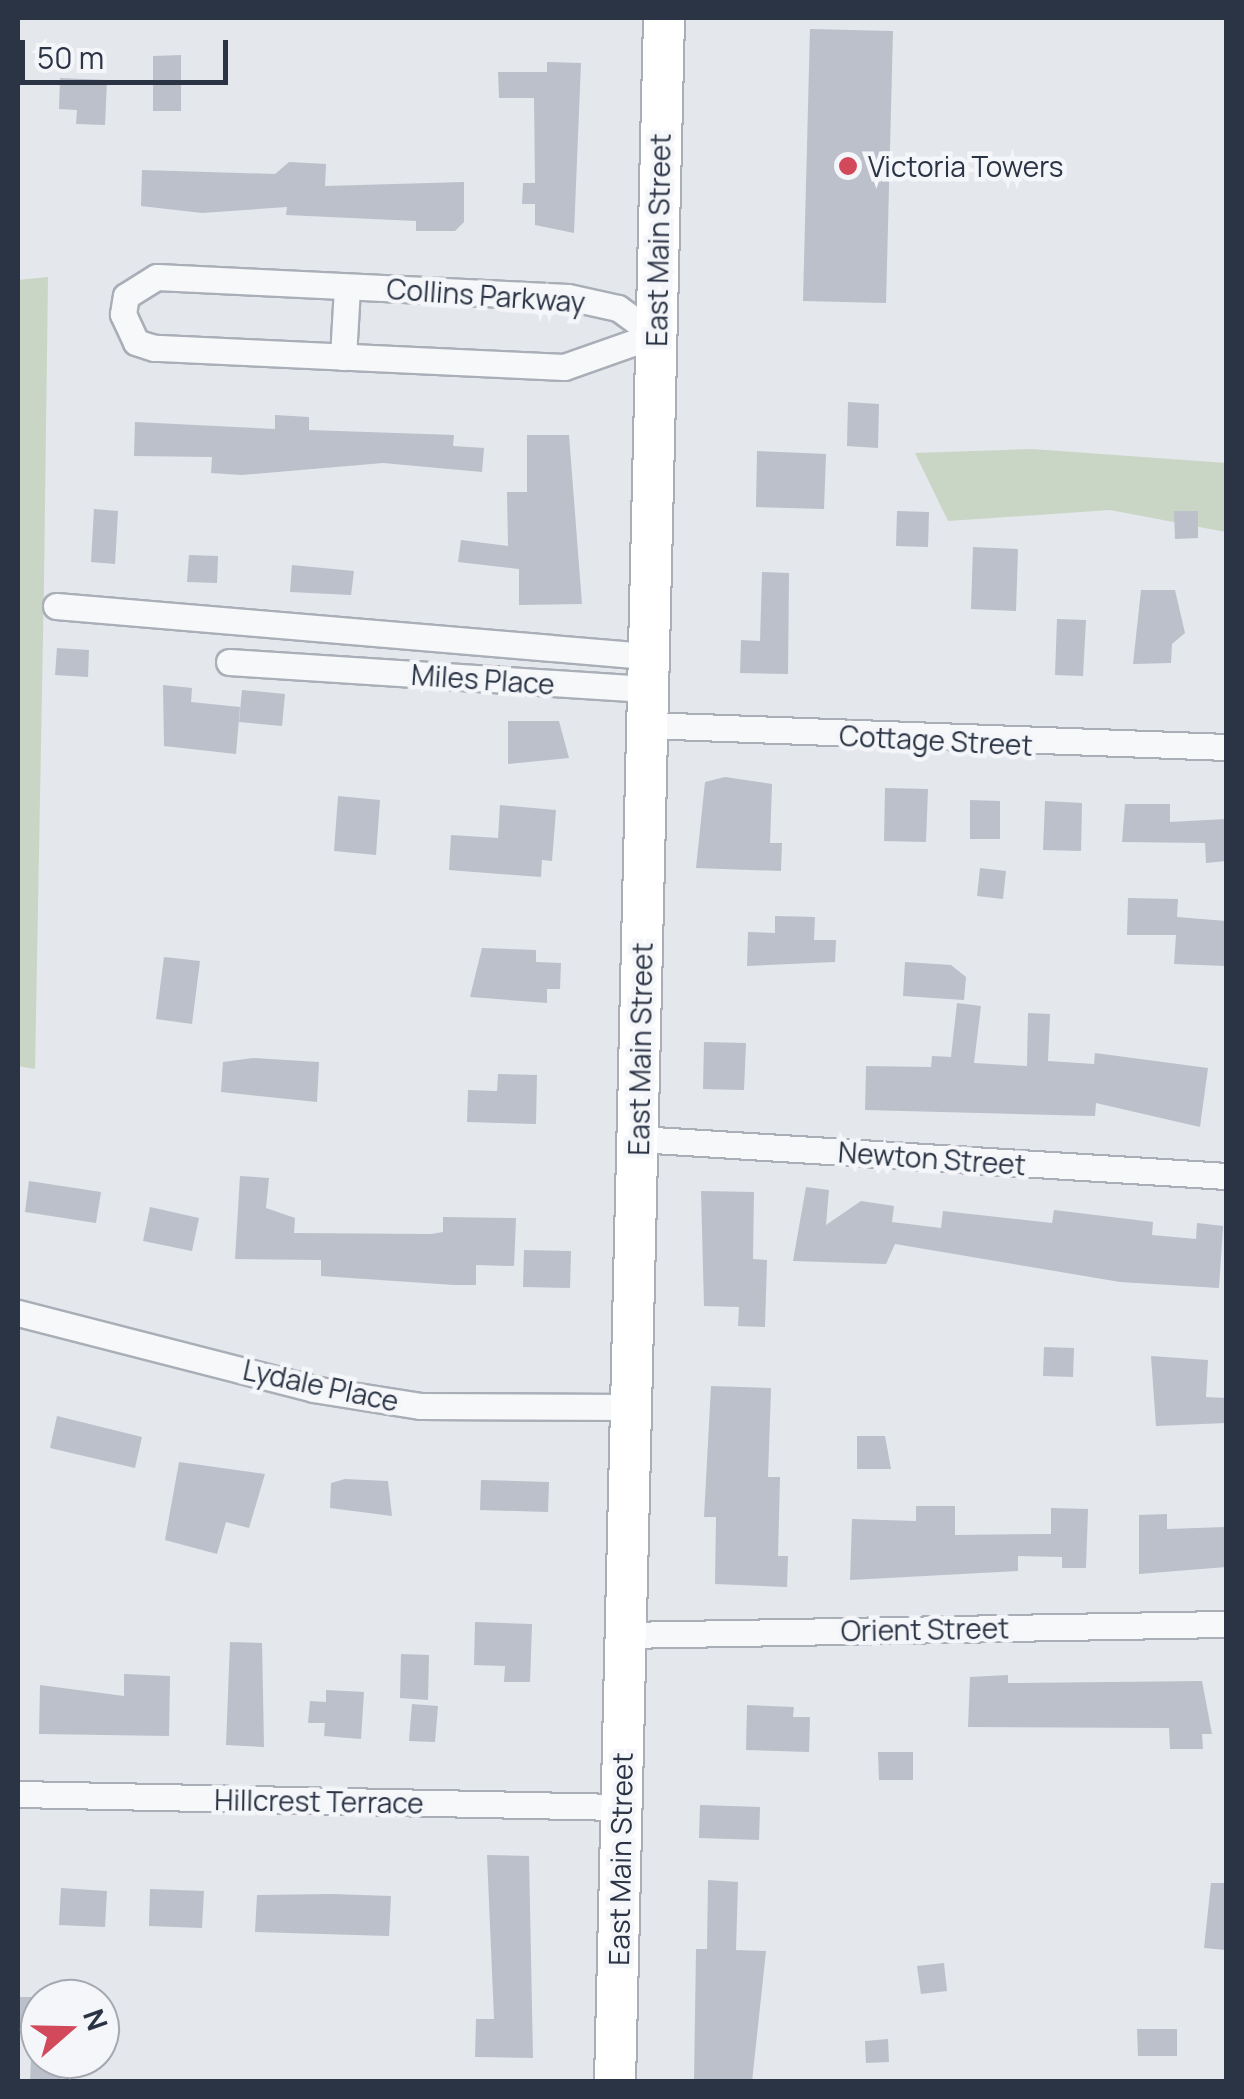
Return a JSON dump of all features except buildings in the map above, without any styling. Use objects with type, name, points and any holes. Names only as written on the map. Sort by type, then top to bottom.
[{"type":"main road","name":"East Main Street","points":[[615,2082],[664,18]]},
{"type":"street","name":"Collins Parkway","points":[[157,277],[568,297],[618,308],[656,334],[624,353],[564,366],[154,348],[125,330],[123,314],[126,296],[157,277]]},
{"type":"street","name":"Collins Parkway","points":[[343,356],[347,286]]},
{"type":"street","name":"Miles Place","points":[[56,606],[320,628],[646,690]]},
{"type":"street","points":[[319,668],[320,628]]},
{"type":"street","name":"Miles Place","points":[[229,662],[646,690]]},
{"type":"street","name":"Cottage Street","points":[[646,690],[1226,746]]},
{"type":"street","name":"Newton Street","points":[[638,1139],[1226,1176]]},
{"type":"street","name":"Lydale Place","points":[[18,1313],[312,1389],[420,1406],[630,1407]]},
{"type":"street","name":"Orient Street","points":[[624,1635],[1226,1624]]},
{"type":"street","name":"Hillcrest Terrace","points":[[18,1794],[621,1807]]},
{"type":"green space","points":[[48,277],[35,1069],[18,1066],[18,280]]},
{"type":"green space","points":[[1032,449],[1226,463],[1226,532],[1110,510],[948,521],[915,453]]},
{"type":"place","name":"Victoria Towers","points":[[848,166]]}]
